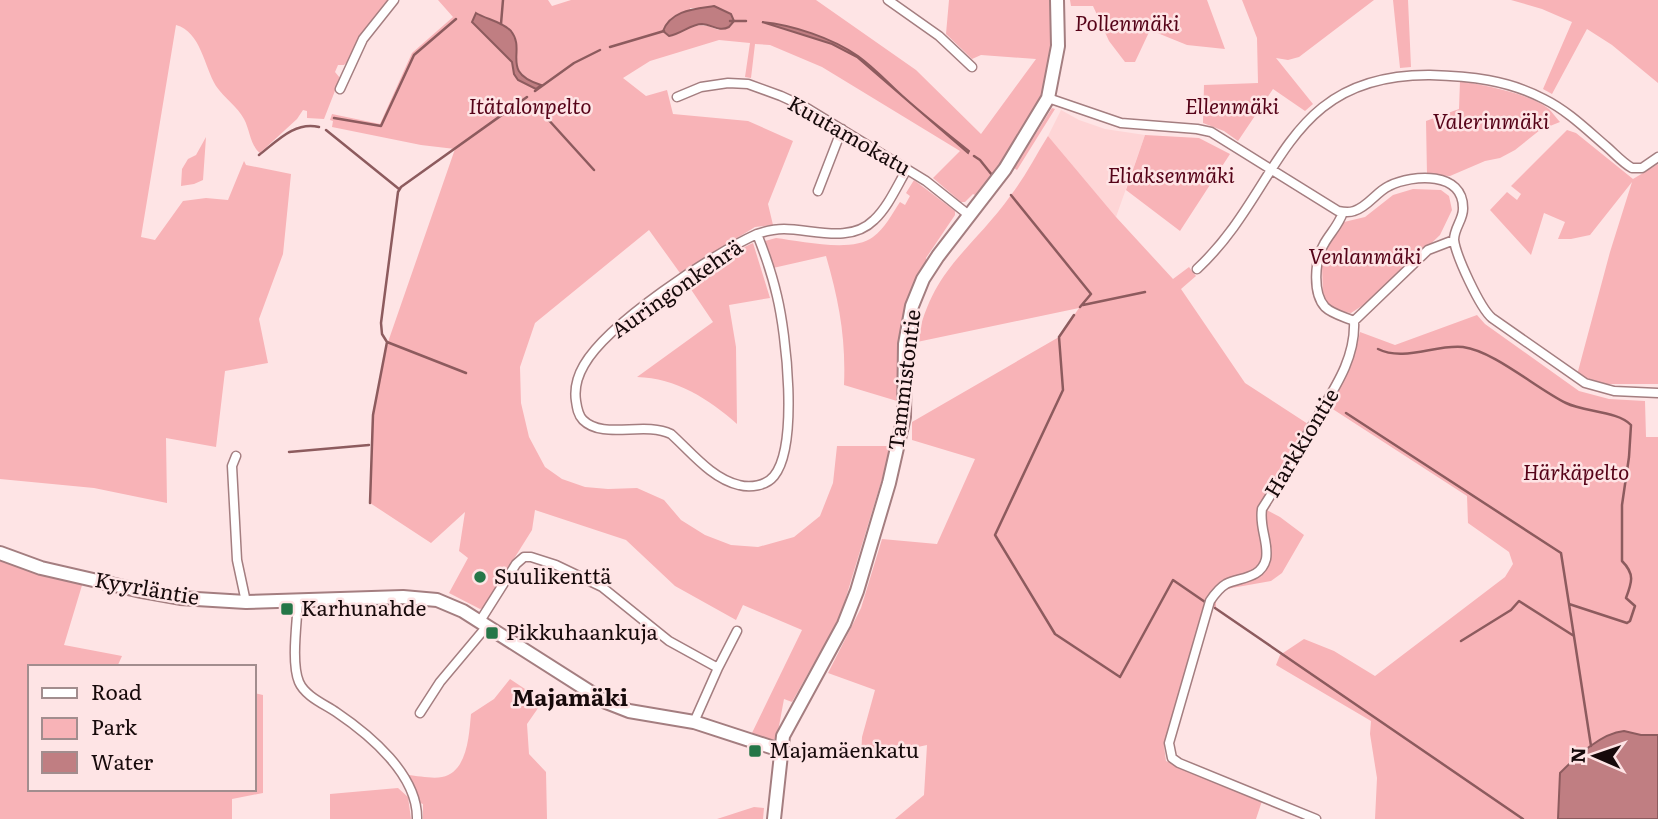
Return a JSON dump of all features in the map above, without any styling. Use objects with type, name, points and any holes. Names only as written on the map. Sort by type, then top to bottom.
[{"type":"street","points":[[340,89],[363,39],[394,0]]},
{"type":"street","points":[[888,0],[939,36],[972,67]]},
{"type":"street","name":"Tammistontie","points":[[774,819],[780,750],[786,728],[844,624],[865,564],[900,439],[905,402],[905,344],[912,306],[923,279],[938,256],[1005,169],[1048,98],[1058,46],[1057,0]]},
{"type":"street","points":[[1197,269],[1225,239],[1269,170],[1301,128],[1325,106],[1367,84],[1408,75],[1468,76],[1514,86],[1564,110],[1632,168],[1642,168],[1658,157]]},
{"type":"street","name":"Kuutamokatu","points":[[677,97],[713,84],[748,84],[805,107],[933,185],[970,216]]},
{"type":"street","points":[[1048,98],[1121,123],[1205,130],[1343,212],[1360,208],[1385,187],[1398,182],[1428,178],[1446,181],[1458,192],[1462,203],[1462,217],[1454,240],[1457,253],[1483,306],[1492,318],[1585,383],[1615,391],[1658,393]]},
{"type":"street","points":[[818,191],[842,130]]},
{"type":"street","name":"Auringonkehrä","points":[[757,234],[777,297],[786,353],[786,429],[781,460],[774,476],[760,485],[741,486],[712,472],[671,434],[663,430],[607,430],[584,421],[576,404],[576,384],[585,363],[600,345],[638,311],[719,253],[757,234],[786,229],[847,233],[867,226],[883,210],[907,169]]},
{"type":"street","points":[[1343,212],[1319,254],[1317,291],[1329,310],[1354,321],[1428,250],[1454,240]]},
{"type":"street","name":"Harkkiontie","points":[[1317,819],[1179,763],[1172,758],[1169,743],[1210,601],[1226,584],[1251,577],[1265,562],[1267,550],[1261,528],[1262,509],[1343,373],[1350,355],[1354,321]]},
{"type":"street","points":[[236,456],[232,466],[237,553],[246,602]]},
{"type":"street","name":"Kyyrläntie","points":[[0,553],[41,568],[141,591],[198,600],[298,601]]},
{"type":"street","points":[[420,713],[484,624],[516,564],[524,557],[531,556],[602,587],[669,641],[718,668]]},
{"type":"street","points":[[417,819],[415,798],[396,766],[373,739],[302,687],[296,671],[298,601],[422,597],[454,606],[606,702],[629,711],[694,722],[780,750]]},
{"type":"street","points":[[694,722],[737,631]]},
{"type":"shaded area","points":[[1061,110],[1105,129],[1145,135],[1116,217],[1048,136]]},
{"type":"green space","points":[[0,0],[388,0],[367,27],[347,62],[338,65],[335,72],[340,78],[324,119],[307,118],[307,111],[303,110],[297,119],[260,153],[254,146],[241,115],[216,86],[196,42],[184,29],[176,25],[141,237],[155,240],[183,201],[206,198],[228,200],[244,161],[246,165],[291,174],[283,254],[259,319],[268,363],[225,371],[216,447],[166,438],[167,503],[94,488],[0,479]]},
{"type":"green space","name":"Itätalonpelto","points":[[438,0],[548,0],[552,6],[571,0],[816,0],[916,70],[981,134],[1036,59],[981,55],[972,59],[946,34],[949,0],[1055,0],[1052,55],[1040,101],[1025,129],[1005,157],[975,195],[965,202],[961,202],[933,178],[960,151],[822,67],[770,45],[755,44],[751,78],[745,77],[750,43],[719,40],[650,61],[623,78],[646,96],[667,90],[673,114],[748,121],[793,141],[768,204],[773,225],[755,227],[680,273],[649,230],[535,323],[520,367],[521,403],[529,437],[545,467],[562,479],[585,487],[637,488],[664,500],[681,520],[705,535],[731,545],[758,547],[794,537],[820,516],[833,483],[837,446],[892,446],[840,617],[792,702],[784,699],[777,737],[774,740],[751,735],[802,630],[743,605],[736,620],[675,586],[626,540],[535,510],[532,530],[480,609],[449,593],[468,558],[459,551],[465,512],[431,543],[370,503],[372,415],[388,342],[455,149],[332,127],[333,121],[330,120],[332,114],[380,124],[412,53],[453,17]],"holes":[[[690,8],[701,8],[719,30],[696,25]]]},
{"type":"green space","name":"Pollenmäki","points":[[1070,0],[1207,0],[1225,49],[1187,45],[1150,30],[1135,62],[1125,62],[1109,41],[1093,6],[1071,6]]},
{"type":"green space","name":"Ellenmäki","points":[[1242,0],[1374,0],[1299,57],[1288,60],[1276,58],[1313,104],[1305,111],[1273,89],[1238,141],[1224,131],[1203,123],[1204,85],[1258,83],[1257,38]]},
{"type":"green space","points":[[1393,0],[1408,0],[1411,67],[1400,68]]},
{"type":"green space","points":[[1511,0],[1658,0],[1658,83],[1612,45],[1587,29],[1552,94],[1543,89],[1572,22]]},
{"type":"green space","name":"Valerinmäki","points":[[1460,81],[1531,99],[1549,109],[1560,122],[1540,130],[1500,158],[1485,161],[1450,176],[1427,175],[1426,121],[1459,109]]},
{"type":"green space","points":[[1052,108],[1055,109],[1017,170],[1014,168]]},
{"type":"green space","points":[[1567,130],[1576,133],[1633,179],[1658,164],[1658,384],[1596,384],[1577,375],[1632,182],[1590,235],[1558,239],[1565,222],[1544,213],[1531,255],[1490,210],[1507,192],[1517,200],[1521,194],[1511,186]]},
{"type":"green space","name":"Eliaksenmäki","points":[[1145,135],[1199,138],[1230,154],[1180,231],[1126,190]]},
{"type":"green space","points":[[1048,136],[1116,217],[1173,279],[1189,267],[1196,276],[1181,289],[1245,383],[1308,424],[1290,450],[1259,506],[1280,517],[1304,535],[1282,573],[1271,581],[1226,589],[1216,599],[1216,609],[1205,603],[1164,746],[1166,761],[1262,801],[1256,819],[895,819],[924,795],[927,745],[861,759],[862,737],[875,690],[828,673],[861,608],[882,539],[937,544],[975,459],[912,440],[912,422],[1059,337],[1079,308],[917,342],[932,296],[943,278],[1011,195]]},
{"type":"green space","points":[[206,137],[203,180],[181,186],[182,169],[188,159],[196,155]]},
{"type":"green space","points":[[914,180],[955,211],[955,215],[926,258],[913,296],[902,346],[897,401],[844,385],[841,320],[826,256],[773,268],[765,241],[776,238],[840,245],[864,242],[881,229],[900,202],[905,205],[910,196],[906,193]]},
{"type":"green space","name":"Venlanmäki","points":[[1413,189],[1441,190],[1449,196],[1452,210],[1440,235],[1374,298],[1351,313],[1328,304],[1323,296],[1322,266],[1329,241],[1344,222],[1365,217],[1393,195]]},
{"type":"green space","points":[[753,243],[770,298],[729,305],[736,347],[737,424],[691,391],[665,381],[637,377],[713,322],[688,285],[719,259]]},
{"type":"green space","name":"Härkäpelto","points":[[1477,315],[1485,324],[1579,391],[1609,399],[1645,401],[1646,437],[1658,437],[1658,741],[1597,819],[1375,819],[1377,778],[1370,734],[1371,721],[1276,665],[1280,655],[1304,639],[1334,651],[1375,676],[1505,577],[1513,564],[1509,552],[1468,523],[1467,496],[1328,406],[1348,370],[1360,332],[1395,345]]},
{"type":"green space","points":[[0,559],[83,582],[64,645],[122,656],[118,665],[28,665],[28,791],[256,791],[256,693],[263,695],[263,793],[232,799],[232,819],[0,819]]},
{"type":"green space","points":[[510,679],[543,701],[527,724],[529,754],[546,772],[547,819],[423,819],[423,804],[420,803],[408,775],[438,778],[451,774],[466,751],[471,714],[494,699]]},
{"type":"green space","points":[[398,788],[408,797],[411,819],[330,819],[330,794]]},
{"type":"green space","points":[[754,807],[764,808],[763,819],[717,819]]},
{"type":"water","points":[[714,6],[731,14],[734,21],[729,27],[722,29],[698,24],[669,36],[663,31],[678,15]]},
{"type":"water","points":[[476,13],[504,25],[511,31],[517,46],[517,67],[528,80],[541,85],[536,89],[518,80],[512,62],[472,22]]},
{"type":"water","points":[[762,22],[812,33],[858,56],[969,151],[968,153],[857,57],[832,44]]},
{"type":"water","points":[[1624,731],[1658,735],[1658,819],[1558,819],[1560,773],[1598,741]]},
{"type":"waterway","points":[[501,24],[503,0]]},
{"type":"waterway","points":[[334,118],[381,126],[414,55],[456,19]]},
{"type":"waterway","points":[[730,21],[746,21]]},
{"type":"waterway","points":[[610,47],[664,31]]},
{"type":"waterway","points":[[535,91],[574,63],[600,50]]},
{"type":"waterway","points":[[370,503],[373,415],[387,342],[382,334],[381,323],[398,192],[401,187],[527,97]]},
{"type":"waterway","points":[[536,106],[594,170]]},
{"type":"waterway","points":[[259,155],[294,130],[319,127]]},
{"type":"waterway","points":[[326,130],[399,189]]},
{"type":"waterway","points":[[974,156],[992,175]]},
{"type":"waterway","points":[[1011,195],[1091,294],[1080,307]]},
{"type":"waterway","points":[[1083,305],[1145,292]]},
{"type":"waterway","points":[[1074,315],[1059,337],[1063,390],[995,535],[1055,634],[1120,677],[1173,580],[1205,602]]},
{"type":"waterway","points":[[387,342],[466,373]]},
{"type":"waterway","points":[[1378,349],[1398,354],[1453,347],[1475,350],[1502,363],[1566,403],[1618,417],[1631,425],[1622,505],[1622,561],[1631,578],[1626,598],[1635,606],[1630,621],[1627,623],[1569,604],[1591,746]]},
{"type":"waterway","points":[[1346,413],[1561,553],[1569,604]]},
{"type":"waterway","points":[[289,452],[369,445]]},
{"type":"waterway","points":[[1461,641],[1511,610],[1519,601],[1574,636]]},
{"type":"waterway","points":[[1215,608],[1523,819]]},
{"type":"place","name":"Suulikenttä","points":[[480,577]]},
{"type":"place","name":"Karhunahde","points":[[287,609]]},
{"type":"place","name":"Pikkuhaankuja","points":[[492,633]]},
{"type":"place","name":"Majamäenkatu","points":[[755,751]]},
{"type":"district","name":"Majamäki","points":[[570,698]]}]
